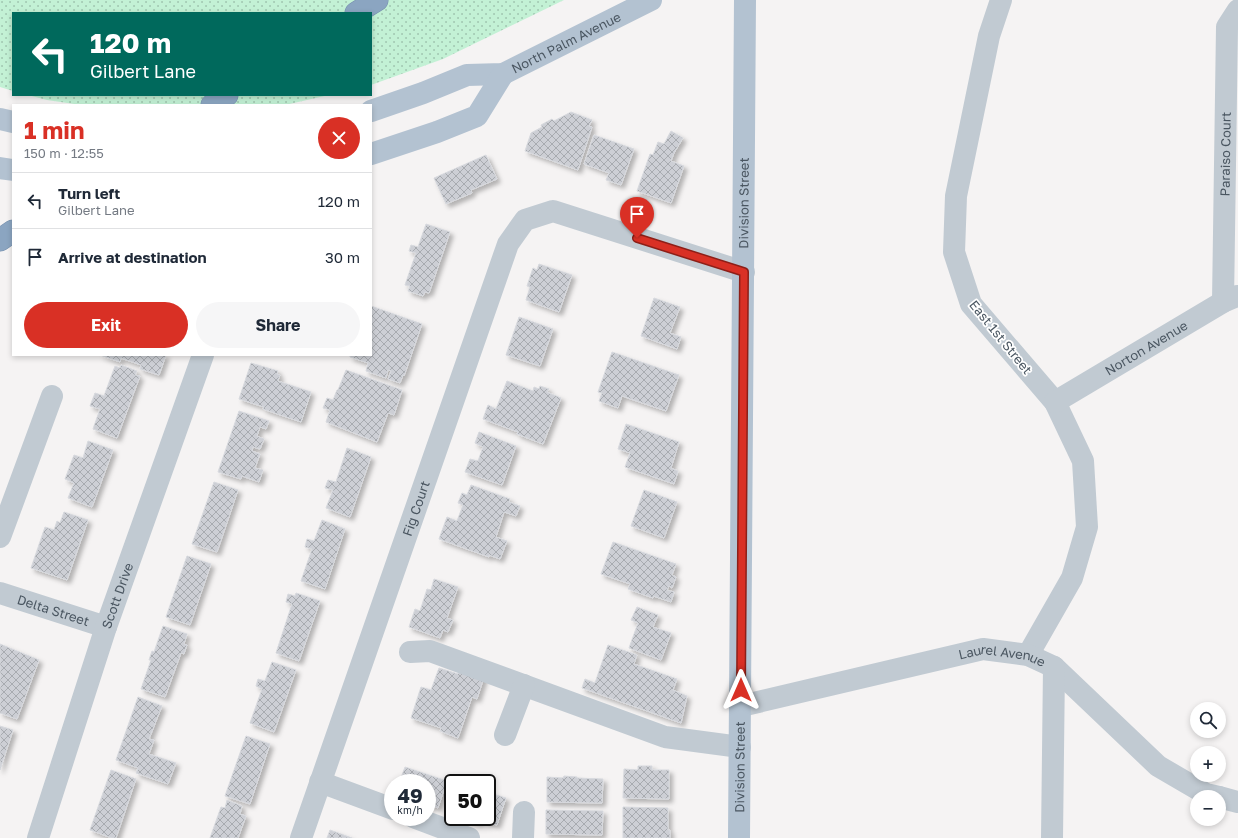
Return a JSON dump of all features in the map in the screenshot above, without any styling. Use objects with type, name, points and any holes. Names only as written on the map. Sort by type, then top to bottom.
[{"type":"highway","points":[[358,12],[377,0]]},
{"type":"highway","points":[[214,104],[226,96]]},
{"type":"highway","points":[[0,240],[12,232]]},
{"type":"main road","name":"North Palm Avenue","points":[[372,111],[467,76],[503,74],[651,0]]},
{"type":"main road","name":"Division Street","points":[[739,838],[745,0]]},
{"type":"main road","name":"North Palm Avenue","points":[[372,154],[437,132],[477,116],[503,74]]},
{"type":"main road","points":[[0,119],[12,122]]},
{"type":"main road","points":[[0,168],[12,170]]},
{"type":"street","name":"East 1st Street","points":[[1001,0],[989,36],[956,196],[954,252],[971,304],[1055,402],[1083,461],[1087,527],[1072,578],[1028,654]]},
{"type":"street","name":"Paraiso Court","points":[[1231,299],[1227,27],[1238,10]]},
{"type":"street","name":"Fig Court","points":[[301,838],[508,244],[525,220],[553,211],[744,272]]},
{"type":"street","name":"Norton Avenue","points":[[1055,402],[1231,299]]},
{"type":"street","name":"Scott Drive","points":[[38,838],[106,627],[203,356]]},
{"type":"street","points":[[0,537],[52,396]]},
{"type":"street","name":"Delta Street","points":[[0,593],[106,627]]},
{"type":"street","name":"Laurel Avenue","points":[[741,706],[983,649],[1028,654],[1054,667],[1158,766],[1199,790]]},
{"type":"street","points":[[410,652],[430,651],[664,737],[740,747]]},
{"type":"street","points":[[1052,838],[1054,667]]},
{"type":"street","points":[[505,735],[524,685]]},
{"type":"street","points":[[320,782],[384,806]]},
{"type":"street","name":"Laurel Avenue","points":[[1226,799],[1238,802]]},
{"type":"street","points":[[523,838],[524,812]]},
{"type":"street","points":[[436,826],[469,838]]},
{"type":"green space","points":[[0,0],[564,0],[443,59],[372,85],[372,12],[12,12],[12,91],[0,87]]},
{"type":"green space","points":[[32,96],[325,96],[289,104],[74,104]]},
{"type":"building","points":[[571,112],[592,120],[589,126],[592,127],[578,170],[525,151],[531,133],[552,119],[554,121]]},
{"type":"building","points":[[671,131],[683,138],[671,161],[684,166],[671,203],[637,191],[650,154],[653,155],[658,142],[664,144]]},
{"type":"building","points":[[594,135],[634,149],[621,185],[606,180],[609,173],[584,164]]},
{"type":"building","points":[[486,155],[497,179],[471,190],[472,193],[446,204],[434,178]]},
{"type":"building","points":[[426,224],[450,232],[429,293],[425,292],[423,296],[408,291],[410,286],[405,285],[416,253],[409,251],[411,245],[418,247]]},
{"type":"building","points":[[539,264],[572,275],[559,312],[526,300],[530,287],[527,286],[533,268],[537,270]]},
{"type":"building","points":[[654,298],[680,307],[670,333],[681,337],[677,349],[641,336]]},
{"type":"building","points":[[372,306],[422,324],[404,376],[403,375],[400,383],[388,379],[391,371],[388,370],[386,378],[366,371],[368,363],[350,357],[372,356]]},
{"type":"building","points":[[519,317],[553,329],[540,366],[506,355]]},
{"type":"building","points":[[612,352],[679,375],[666,411],[622,396],[618,408],[599,401],[602,393],[598,392]]},
{"type":"building","points":[[103,356],[166,356],[159,375],[140,369],[141,365],[121,358],[120,362]]},
{"type":"building","points":[[251,363],[278,371],[277,374],[280,375],[278,381],[311,392],[301,422],[239,399]]},
{"type":"building","points":[[121,365],[137,371],[135,375],[140,376],[117,438],[93,429],[100,409],[90,406],[95,393],[104,396],[115,366],[120,368]]},
{"type":"building","points":[[346,370],[402,390],[394,415],[388,413],[377,442],[326,422],[330,410],[323,408],[327,398],[333,400]]},
{"type":"building","points":[[507,381],[533,391],[534,387],[539,389],[540,386],[549,389],[547,392],[561,398],[543,444],[517,434],[518,432],[483,419],[488,405],[496,409]]},
{"type":"building","points":[[239,411],[269,421],[266,429],[260,427],[257,436],[264,439],[260,449],[253,447],[252,451],[260,454],[255,468],[263,470],[259,482],[242,476],[241,479],[218,472]]},
{"type":"building","points":[[626,424],[679,442],[671,468],[678,471],[674,484],[625,467],[630,453],[618,449]]},
{"type":"building","points":[[479,432],[516,446],[502,485],[465,472],[470,459],[478,461],[483,447],[475,443]]},
{"type":"building","points":[[88,441],[113,450],[92,507],[68,498],[74,483],[65,479],[74,455],[83,458]]},
{"type":"building","points":[[347,448],[371,457],[350,517],[326,508],[333,490],[325,488],[328,480],[336,482]]},
{"type":"building","points":[[214,482],[238,490],[217,552],[192,544]]},
{"type":"building","points":[[471,485],[510,499],[509,502],[520,506],[516,516],[504,512],[496,537],[507,541],[500,559],[489,555],[489,557],[439,539],[447,517],[457,521],[463,505],[458,503],[462,493],[467,495]]},
{"type":"building","points":[[644,490],[677,502],[664,538],[631,526]]},
{"type":"building","points":[[64,512],[88,520],[67,580],[31,568],[45,527],[54,530],[57,521],[60,523]]},
{"type":"building","points":[[322,520],[345,529],[325,589],[301,581],[312,549],[305,547],[307,539],[314,541]]},
{"type":"building","points":[[613,542],[676,564],[672,575],[676,577],[672,588],[669,586],[667,590],[674,592],[671,602],[653,596],[653,598],[628,589],[630,584],[601,574]]},
{"type":"building","points":[[187,556],[211,564],[190,625],[166,617]]},
{"type":"building","points":[[434,579],[458,587],[447,618],[453,620],[448,632],[443,630],[440,638],[409,627],[415,609],[420,611],[427,589],[431,590]]},
{"type":"building","points":[[296,593],[320,601],[299,661],[276,653],[292,604],[286,602],[288,594],[295,596]]},
{"type":"building","points":[[637,607],[658,615],[653,627],[671,633],[661,660],[629,648],[638,623],[631,620]]},
{"type":"building","points":[[163,626],[187,634],[184,644],[187,645],[184,654],[181,653],[165,697],[141,689],[151,660],[149,660],[152,651],[154,652]]},
{"type":"building","points":[[0,644],[39,660],[17,719],[0,713]]},
{"type":"building","points":[[608,645],[637,655],[634,664],[677,679],[673,690],[687,696],[681,723],[582,688],[585,679],[595,683]]},
{"type":"building","points":[[272,662],[296,670],[274,732],[250,723],[262,689],[256,686],[258,679],[265,681]]},
{"type":"building","points":[[460,666],[485,674],[477,699],[472,697],[458,738],[440,731],[441,728],[411,718],[421,687],[431,690],[439,668],[458,674]]},
{"type":"building","points":[[138,697],[162,706],[149,739],[154,740],[149,754],[176,763],[168,784],[136,773],[138,768],[116,760]]},
{"type":"building","points":[[0,726],[13,730],[0,770]]},
{"type":"building","points":[[246,736],[270,744],[250,804],[225,796]]},
{"type":"building","points":[[638,766],[652,766],[652,770],[669,770],[669,799],[623,798],[624,769],[638,770]]},
{"type":"building","points":[[405,767],[426,774],[402,774]]},
{"type":"building","points":[[111,770],[136,779],[116,838],[90,830]]},
{"type":"building","points":[[564,776],[603,779],[602,803],[547,802],[547,777],[563,778]]},
{"type":"building","points":[[436,777],[444,780],[444,790],[438,808],[436,807]]},
{"type":"building","points":[[496,795],[506,798],[496,825]]},
{"type":"building","points":[[227,800],[242,806],[240,814],[246,816],[238,838],[210,838],[221,807],[225,808]]},
{"type":"building","points":[[623,807],[668,808],[668,830],[670,830],[670,838],[623,838]]},
{"type":"building","points":[[546,810],[603,811],[602,835],[546,834]]},
{"type":"building","points":[[330,830],[352,838],[327,838]]},
{"type":"route","points":[[637,238],[744,272],[741,690]]}]
